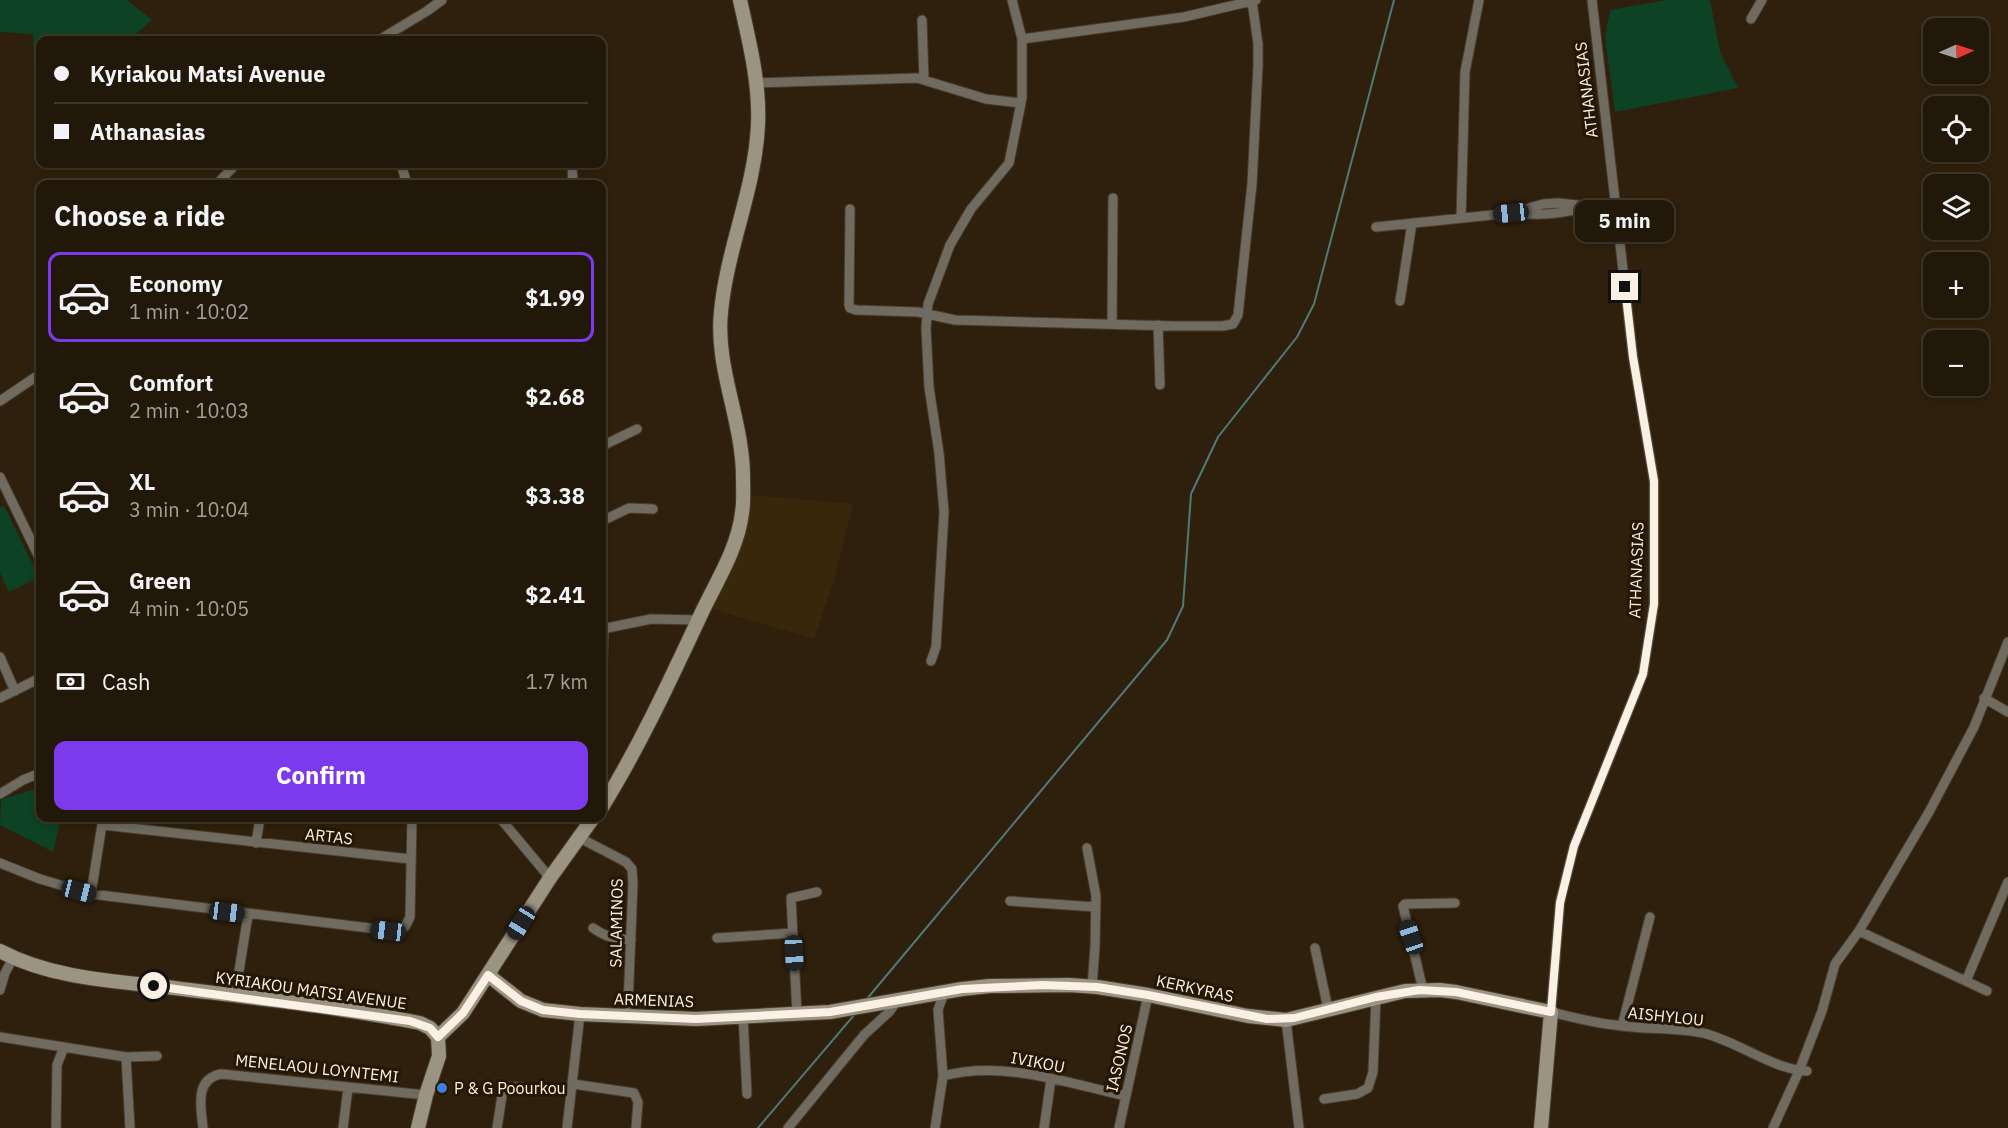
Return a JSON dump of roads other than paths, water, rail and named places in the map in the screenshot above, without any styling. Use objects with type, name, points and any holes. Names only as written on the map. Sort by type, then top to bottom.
[{"type":"street","points":[[386,36],[428,12],[442,0]]},
{"type":"street","points":[[606,801],[650,721],[699,620],[732,549],[742,514],[741,447],[721,353],[719,331],[724,286],[749,189],[758,126],[756,83],[740,0]]},
{"type":"street","points":[[931,661],[936,647],[944,512],[939,453],[929,387],[926,328],[928,304],[950,245],[971,209],[1009,163],[1021,103],[1022,39],[1012,0]]},
{"type":"street","points":[[1461,218],[1465,72],[1479,0]]},
{"type":"street","name":"ATHANASIAS","points":[[1541,1128],[1560,903],[1571,857],[1592,798],[1632,706],[1643,674],[1654,604],[1654,481],[1633,357],[1592,0]]},
{"type":"street","points":[[1751,19],[1762,0]]},
{"type":"street","points":[[850,209],[848,300],[850,308],[927,314],[955,320],[1223,326],[1233,324],[1236,321],[1253,176],[1258,66],[1254,1],[1184,17],[1022,39]]},
{"type":"street","points":[[922,20],[924,80]]},
{"type":"street","points":[[756,83],[917,78],[986,99],[1021,103]]},
{"type":"street","points":[[221,180],[232,168]]},
{"type":"street","points":[[1112,324],[1113,198]]},
{"type":"street","points":[[1376,227],[1511,213],[1543,204],[1587,206],[1615,203]]},
{"type":"street","points":[[1400,301],[1412,223]]},
{"type":"street","points":[[1158,325],[1160,385]]},
{"type":"street","points":[[0,401],[36,377]]},
{"type":"street","points":[[606,444],[637,429]]},
{"type":"street","points":[[0,477],[4,496],[36,552]]},
{"type":"street","points":[[606,519],[629,508],[653,509]]},
{"type":"street","points":[[606,628],[651,619],[699,620]]},
{"type":"street","points":[[1773,1128],[1803,1071],[1835,964],[1859,931],[1929,812],[1974,727],[2008,642]]},
{"type":"street","points":[[0,657],[15,691]]},
{"type":"street","points":[[0,698],[36,680]]},
{"type":"street","points":[[1984,698],[2008,712]]},
{"type":"street","points":[[0,794],[36,775]]},
{"type":"street","points":[[91,894],[103,822]]},
{"type":"street","name":"ARTAS","points":[[110,822],[255,843],[410,859]]},
{"type":"street","points":[[255,843],[259,822]]},
{"type":"street","points":[[0,863],[29,876],[91,894],[248,915],[394,931],[405,927],[411,911],[412,822]]},
{"type":"street","points":[[503,822],[550,878]]},
{"type":"street","points":[[418,1128],[439,1056],[438,1037],[463,1013],[550,878],[590,822]]},
{"type":"street","name":"SALAMINOS","points":[[578,837],[623,860],[632,869],[628,1005]]},
{"type":"street","points":[[1087,848],[1096,896],[1092,987]]},
{"type":"street","points":[[1966,981],[2008,882]]},
{"type":"street","points":[[797,1014],[791,898],[816,892]]},
{"type":"street","points":[[1010,901],[1095,907]]},
{"type":"street","points":[[1423,990],[1402,906],[1405,904],[1455,903]]},
{"type":"street","points":[[235,996],[248,915]]},
{"type":"street","points":[[1622,1026],[1650,917]]},
{"type":"street","points":[[593,928],[604,936],[631,940]]},
{"type":"street","points":[[1859,931],[1987,991]]},
{"type":"street","points":[[717,938],[793,933]]},
{"type":"street","points":[[1315,948],[1328,1009]]},
{"type":"street","name":"KYRIAKOU MATSI AVENUE","points":[[0,951],[13,958],[66,974],[420,1023],[430,1028],[438,1037]]},
{"type":"street","points":[[0,990],[4,974],[13,958]]},
{"type":"street","name":"ARMENIAS","points":[[488,975],[510,993],[532,1006],[555,1012],[696,1019],[830,1012]]},
{"type":"street","name":"KERKYRAS","points":[[830,1012],[990,986],[1043,985],[1092,987],[1148,995],[1248,1016],[1286,1020],[1376,997],[1423,990],[1456,992],[1551,1012]]},
{"type":"street","points":[[935,1128],[943,1076],[938,1010],[944,993]]},
{"type":"street","name":"IASONOS","points":[[1119,1128],[1148,995]]},
{"type":"street","points":[[1324,1099],[1357,1094],[1368,1088],[1373,1072],[1376,997]]},
{"type":"street","points":[[788,1128],[864,1035],[889,1012],[893,1001]]},
{"type":"street","name":"AISHYLOU","points":[[1551,1012],[1622,1026],[1702,1033],[1803,1071]]},
{"type":"street","points":[[567,1128],[580,1014]]},
{"type":"street","points":[[743,1016],[747,1094]]},
{"type":"street","points":[[1286,1020],[1299,1128]]},
{"type":"street","points":[[0,1037],[126,1057],[157,1056]]},
{"type":"street","points":[[56,1128],[57,1065],[64,1047]]},
{"type":"street","points":[[126,1057],[130,1128]]},
{"type":"street","name":"IVIKOU","points":[[943,1076],[958,1072],[1002,1071],[1051,1079],[1126,1096]]},
{"type":"street","name":"MENELAOU LOYNTEMI","points":[[203,1128],[201,1093],[207,1080],[216,1075],[227,1074],[426,1095]]},
{"type":"street","points":[[1044,1128],[1051,1079]]},
{"type":"street","points":[[573,1084],[633,1094],[638,1102],[636,1128]]},
{"type":"street","points":[[496,1128],[503,1089],[522,1087]]},
{"type":"street","points":[[343,1128],[348,1088]]},
{"type":"waterway","points":[[866,1000],[1167,640],[1183,606],[1191,494],[1218,437],[1297,337],[1314,304],[1394,0]]},
{"type":"waterway","points":[[758,1128],[855,1014]]},
{"type":"place","name":"P & G Poourkou","points":[[442,1088]]}]
